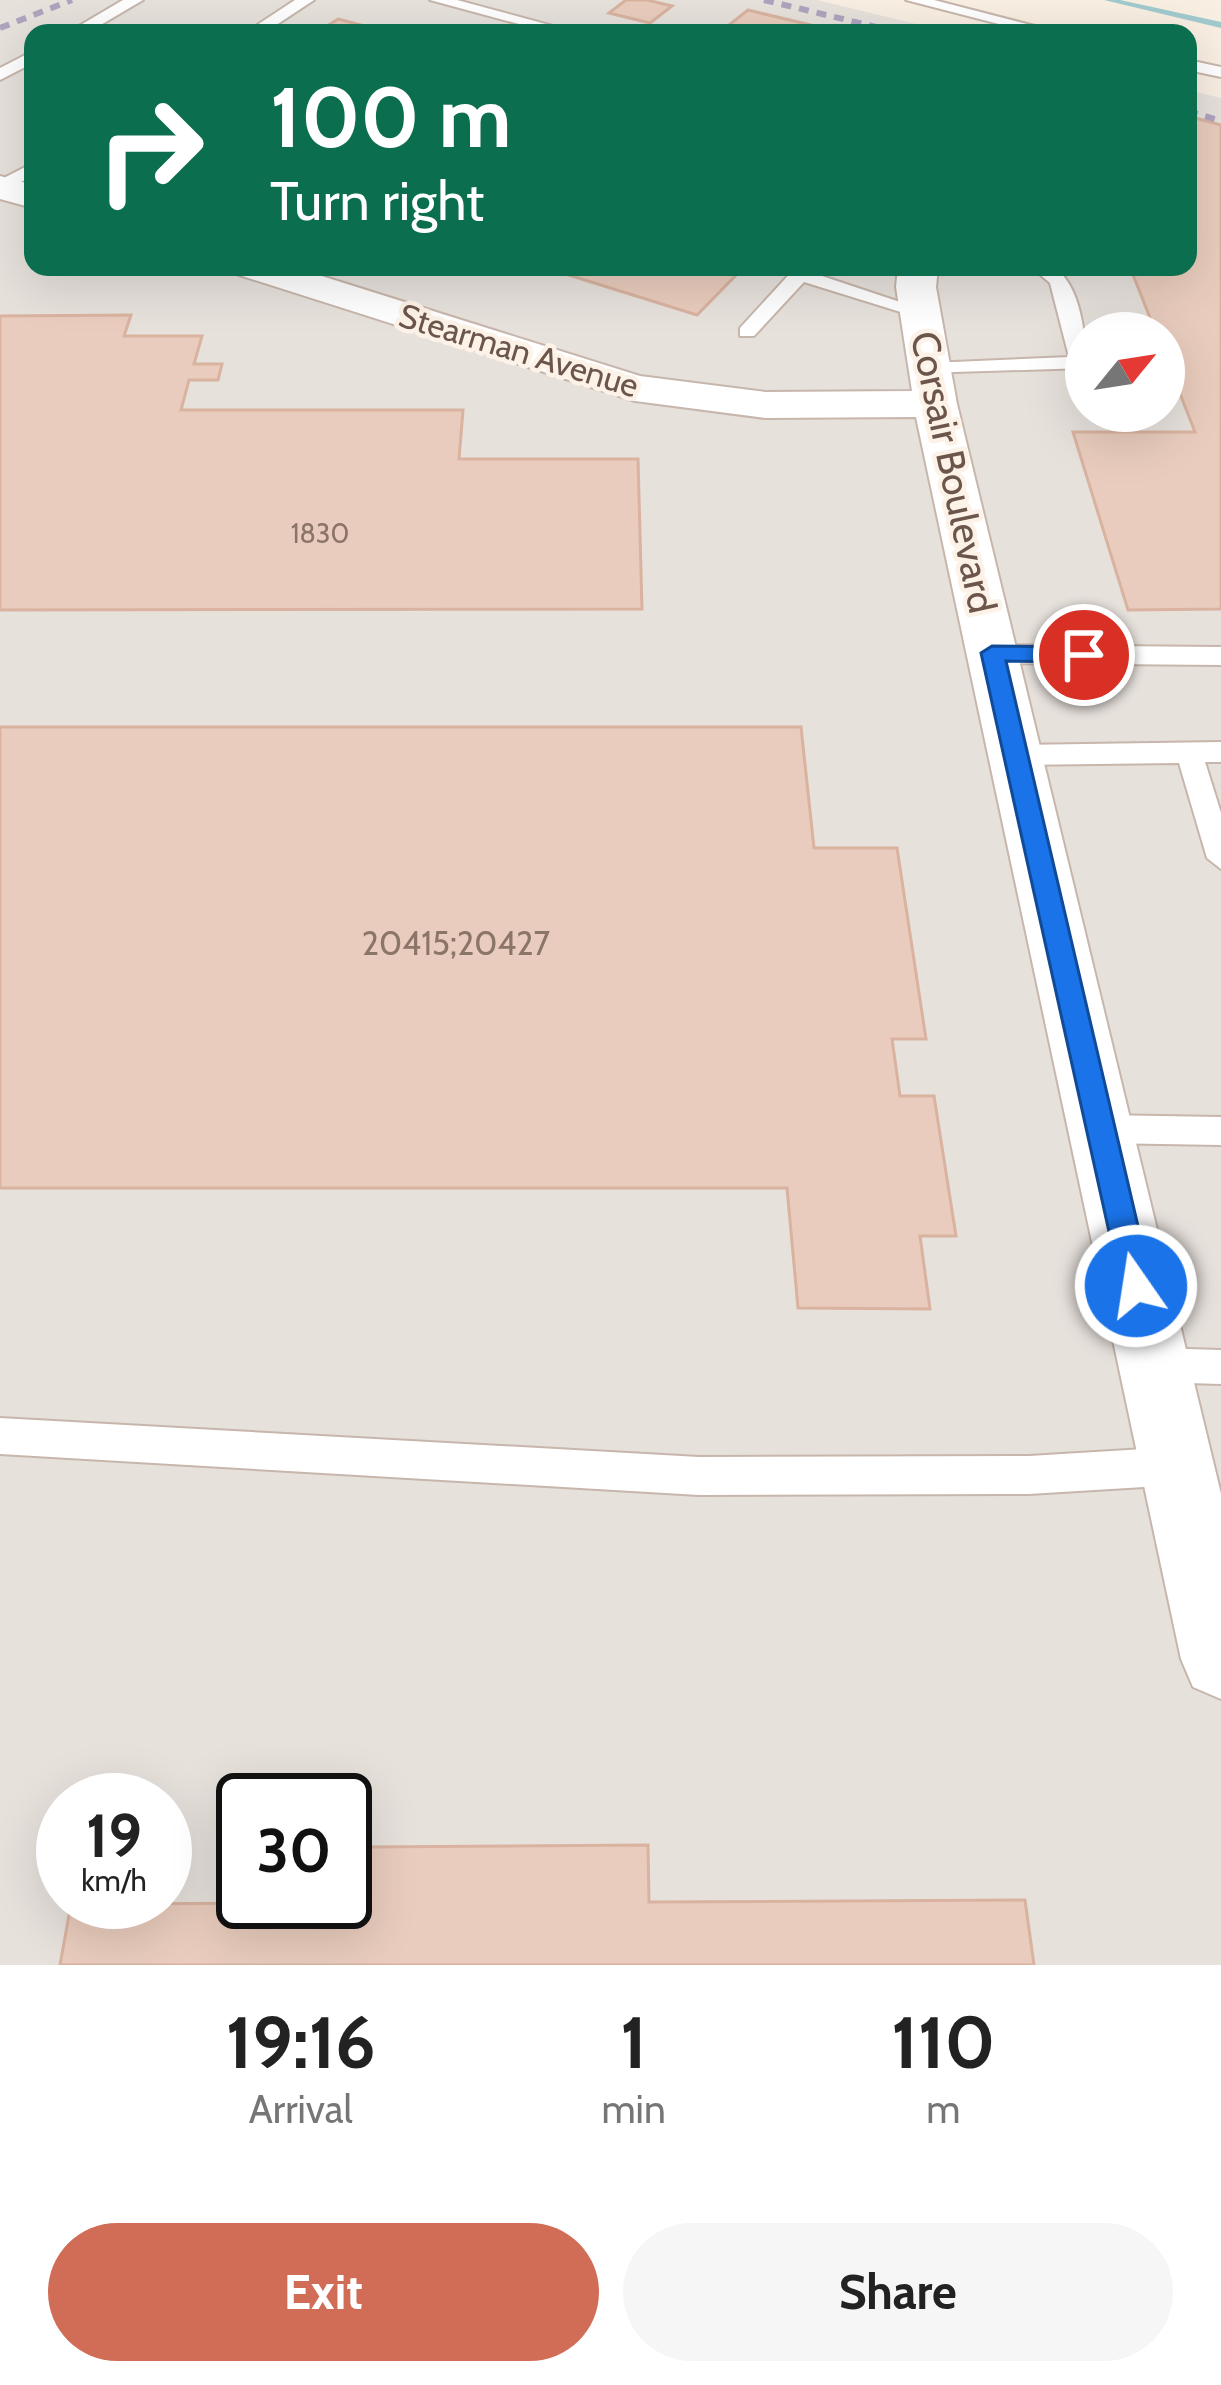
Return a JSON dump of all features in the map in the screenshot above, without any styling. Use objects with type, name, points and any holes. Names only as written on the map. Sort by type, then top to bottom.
[{"type":"street","name":"Stearman Avenue","points":[[282,276],[635,388],[764,406],[926,338]]},
{"type":"street","name":"Corsair Boulevard","points":[[926,338],[992,653],[1221,1659]]},
{"type":"lane","points":[[91,24],[135,0]]},
{"type":"lane","points":[[267,24],[306,0]]},
{"type":"lane","points":[[438,0],[535,24]]},
{"type":"lane","points":[[914,0],[1016,24]]},
{"type":"lane","points":[[747,332],[798,276]]},
{"type":"lane","points":[[812,276],[926,338],[1081,362],[1059,280],[1053,276]]},
{"type":"lane","points":[[992,653],[1221,656]]},
{"type":"lane","points":[[1015,755],[1221,752]]},
{"type":"lane","points":[[1189,753],[1221,858]]},
{"type":"lane","points":[[1100,1129],[1221,1131]]},
{"type":"lane","points":[[1154,1365],[1221,1367]]},
{"type":"lane","points":[[0,1436],[699,1476],[1029,1475],[1177,1466]]},
{"type":"shaded area","points":[[0,0],[817,0],[916,24],[24,24],[24,276],[1197,276],[1197,92],[1221,98],[1221,1965],[0,1965]]},
{"type":"building","points":[[626,0],[672,6],[650,23],[609,13]]},
{"type":"building","points":[[748,10],[806,24],[730,24]]},
{"type":"building","points":[[1197,118],[1221,125],[1221,609],[1128,610],[1073,432],[1195,432],[1185,407],[1185,312],[1148,312],[1134,276],[1197,276]]},
{"type":"building","points":[[572,276],[735,276],[697,315]]},
{"type":"building","points":[[131,315],[124,336],[202,336],[194,364],[222,364],[218,380],[189,380],[181,410],[463,410],[459,459],[638,459],[642,609],[0,610],[0,316]]},
{"type":"building","points":[[0,727],[801,727],[814,848],[897,848],[926,1039],[892,1039],[900,1096],[934,1096],[956,1236],[920,1236],[930,1309],[798,1308],[787,1188],[0,1188]]},
{"type":"building","points":[[648,1845],[649,1902],[1025,1900],[1034,1965],[60,1965],[66,1929],[192,1929],[192,1904],[216,1904],[216,1929],[372,1929],[372,1847]]},
{"type":"waterway","points":[[1108,0],[1221,25]]},
{"type":"railway","points":[[0,28],[72,0]]},
{"type":"railway","points":[[764,0],[864,24]]},
{"type":"railway","points":[[1197,114],[1221,121]]},
{"type":"route","points":[[1084,655],[992,653],[1136,1286]]}]
